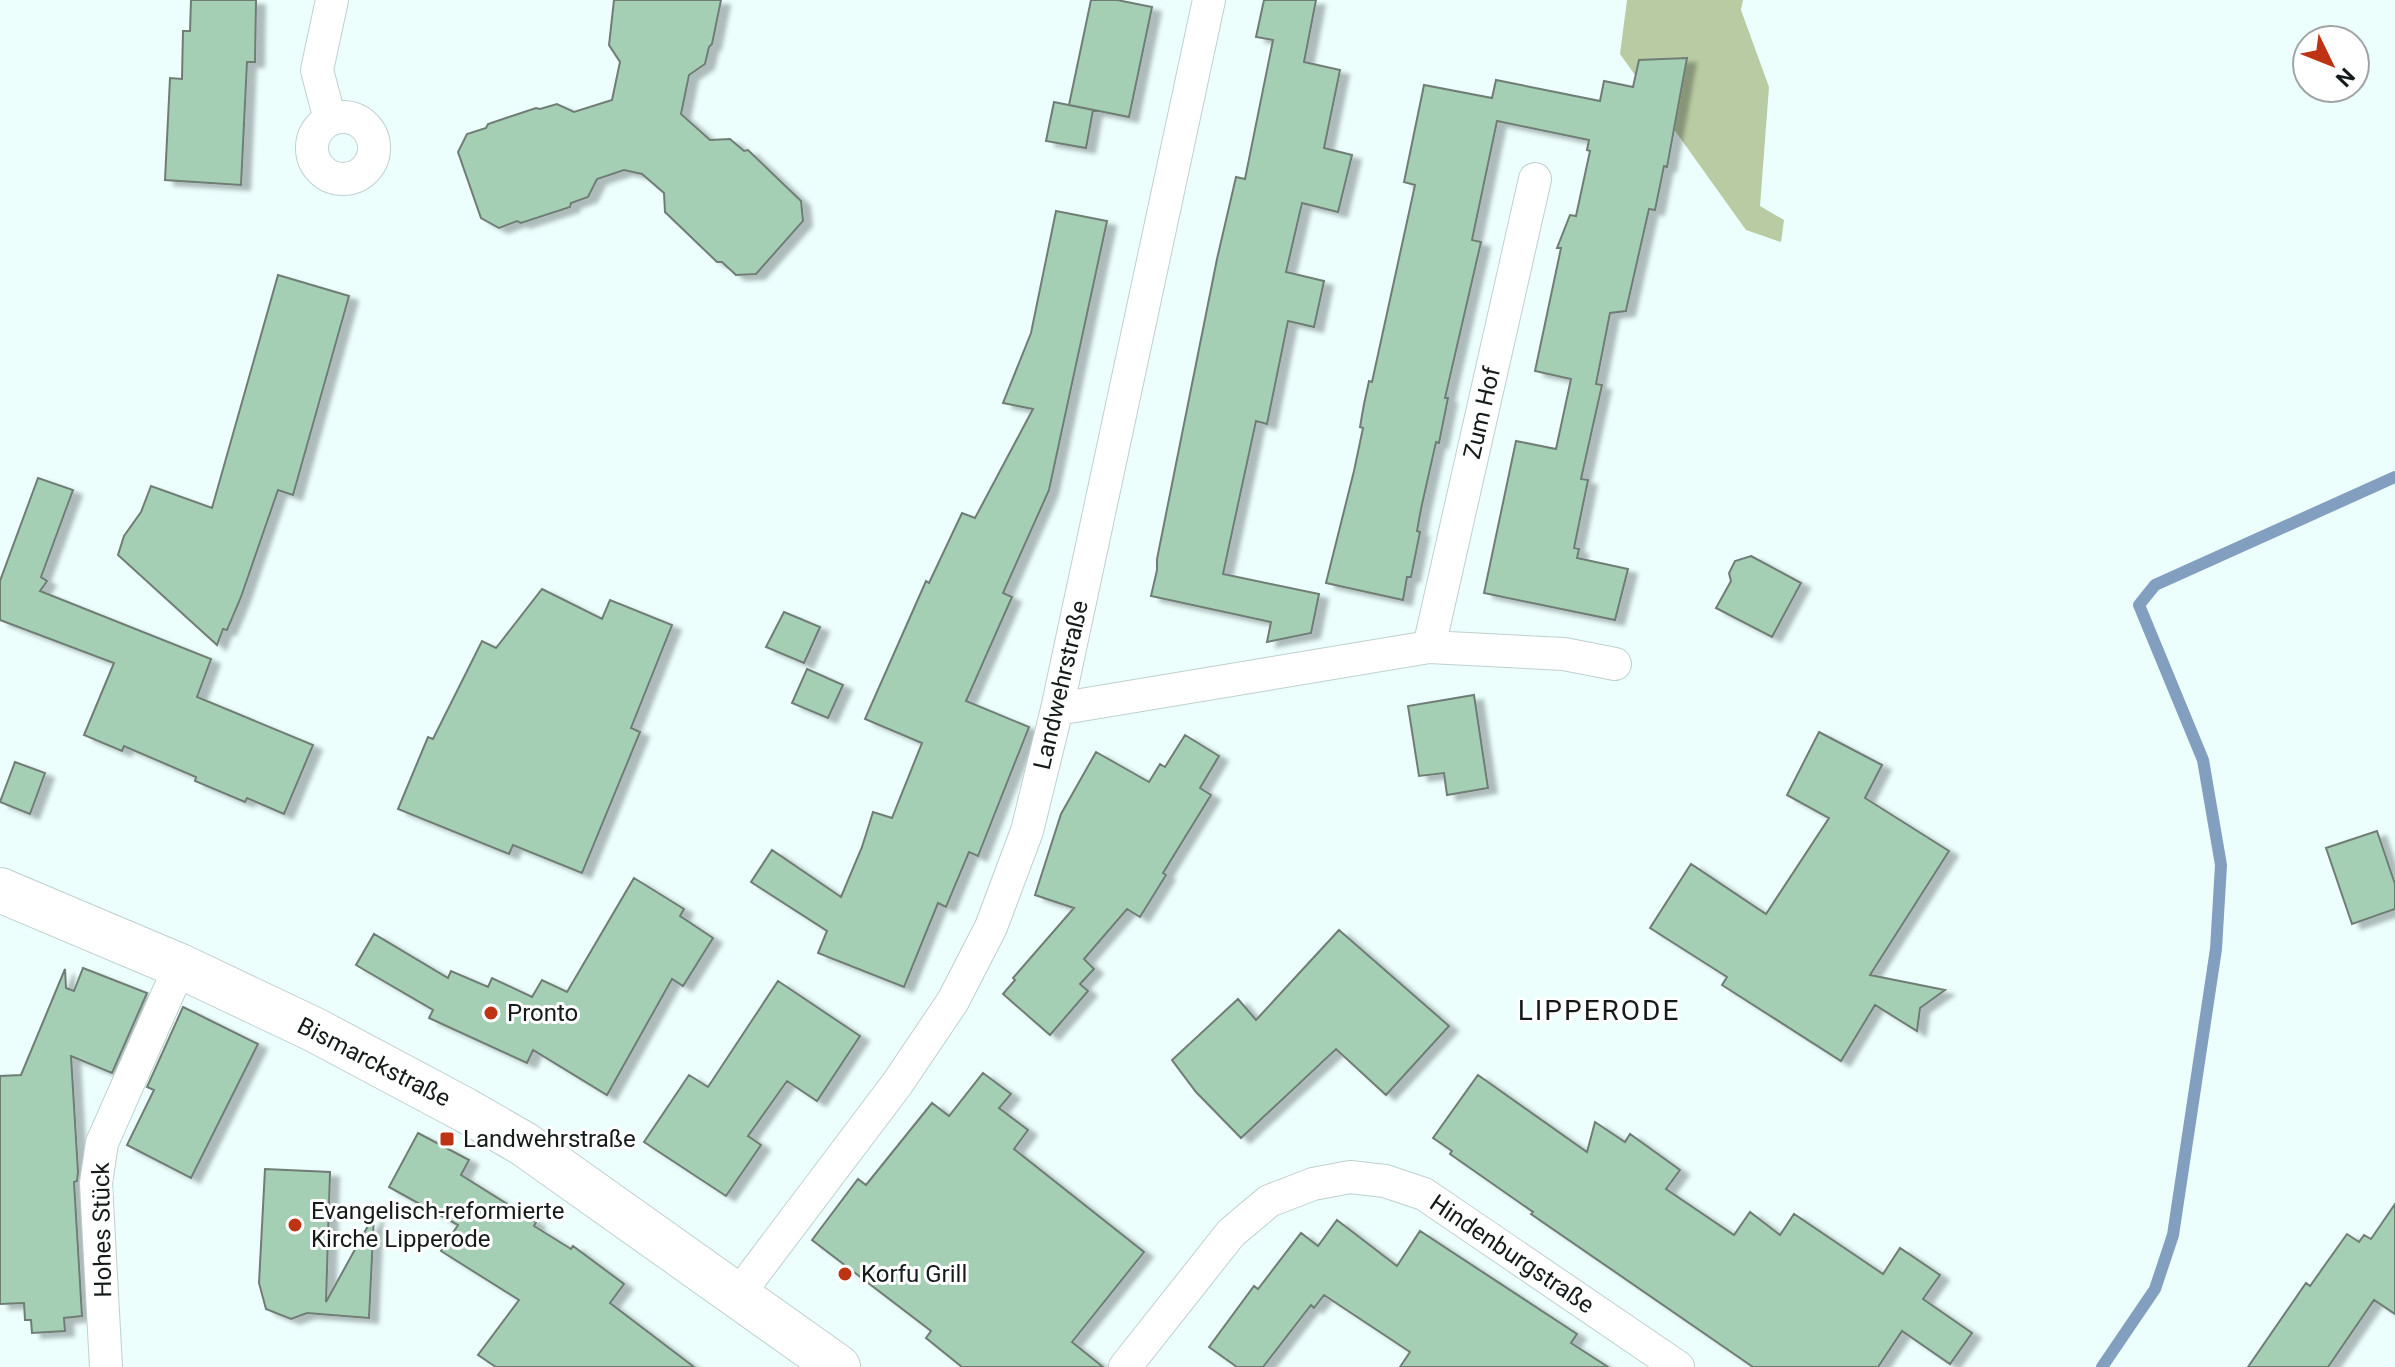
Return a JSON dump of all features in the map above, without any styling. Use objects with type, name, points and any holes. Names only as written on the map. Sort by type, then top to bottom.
[{"type":"main road","name":"Bismarckstraße","points":[[0,890],[180,966],[315,1030],[524,1144],[838,1367]]},
{"type":"street","points":[[330,120],[317,70],[332,0]]},
{"type":"street","name":"Landwehrstraße","points":[[737,1296],[897,1084],[953,1001],[991,927],[1027,831],[1057,709],[1209,0]]},
{"type":"street","name":"Zum Hof","points":[[1429,647],[1535,179]]},
{"type":"street","points":[[1057,709],[1429,647],[1564,654],[1615,664]]},
{"type":"street","name":"Hohes Stück","points":[[106,1367],[96,1183],[102,1143],[180,966]]},
{"type":"street","name":"Hindenburgstraße","points":[[1125,1367],[1231,1233],[1269,1201],[1313,1184],[1350,1177],[1385,1181],[1424,1194],[1678,1367]]},
{"type":"green space","points":[[1627,0],[1743,0],[1741,10],[1769,87],[1760,206],[1784,220],[1781,242],[1746,230],[1620,54]]},
{"type":"building","points":[[191,0],[256,0],[255,62],[247,62],[241,185],[165,180],[170,78],[182,79],[183,31],[190,31]]},
{"type":"building","points":[[614,0],[721,0],[705,64],[689,75],[681,114],[710,140],[730,139],[744,151],[748,150],[801,201],[803,221],[756,274],[736,275],[722,262],[717,262],[665,212],[664,193],[642,174],[624,170],[597,179],[588,197],[571,203],[570,207],[499,228],[481,218],[458,152],[467,134],[536,108],[557,104],[574,112],[612,100],[620,62],[609,45]]},
{"type":"building","points":[[1091,0],[1117,0],[1152,7],[1129,117],[1069,105]]},
{"type":"building","points":[[1264,0],[1316,0],[1304,62],[1340,70],[1324,148],[1352,155],[1338,212],[1302,203],[1286,272],[1324,281],[1314,327],[1288,321],[1267,424],[1256,421],[1223,574],[1319,594],[1311,633],[1267,642],[1271,622],[1151,596],[1217,259],[1236,177],[1245,179],[1273,40],[1256,37]]},
{"type":"building","points":[[1687,58],[1667,167],[1664,166],[1655,210],[1649,209],[1626,311],[1610,313],[1596,384],[1602,385],[1581,479],[1588,480],[1574,548],[1579,549],[1577,558],[1628,569],[1615,620],[1484,593],[1516,441],[1556,449],[1571,379],[1535,371],[1561,248],[1557,248],[1570,215],[1576,216],[1590,151],[1587,150],[1589,140],[1497,121],[1472,240],[1481,242],[1445,398],[1448,398],[1439,443],[1436,442],[1421,509],[1411,577],[1407,577],[1403,600],[1326,583],[1354,471],[1363,428],[1360,427],[1364,404],[1369,381],[1372,382],[1415,185],[1404,182],[1424,85],[1492,98],[1496,80],[1600,101],[1604,81],[1633,87],[1639,60]]},
{"type":"building","points":[[1054,102],[1093,110],[1086,148],[1046,141]]},
{"type":"building","points":[[1056,211],[1107,221],[1049,490],[1003,593],[1012,597],[966,701],[1029,727],[978,856],[969,852],[946,907],[938,903],[904,987],[818,953],[827,931],[751,882],[772,850],[841,897],[873,812],[892,818],[922,743],[865,719],[926,581],[929,583],[962,513],[975,518],[1033,409],[1003,403],[1031,333]]},
{"type":"building","points":[[278,275],[349,296],[293,495],[278,490],[241,597],[217,645],[118,555],[124,536],[141,512],[151,486],[212,508]]},
{"type":"building","points":[[38,478],[73,490],[41,577],[47,581],[40,591],[211,659],[197,697],[313,745],[284,814],[195,781],[196,777],[124,746],[122,751],[84,735],[114,663],[0,620],[0,581]]},
{"type":"building","points":[[1751,556],[1801,583],[1772,637],[1716,608],[1731,581],[1729,573],[1735,561]]},
{"type":"building","points":[[542,589],[602,619],[610,600],[672,625],[631,728],[640,732],[582,873],[513,845],[509,854],[398,809],[428,737],[433,739],[482,641],[496,648]]},
{"type":"building","points":[[784,612],[820,627],[804,663],[766,647]]},
{"type":"building","points":[[807,669],[843,685],[828,718],[792,703]]},
{"type":"building","points":[[1474,695],[1488,788],[1447,795],[1444,773],[1419,776],[1408,706]]},
{"type":"building","points":[[1819,732],[1882,765],[1865,798],[1949,851],[1870,975],[1945,990],[1920,1008],[1917,1031],[1875,1005],[1841,1061],[1722,985],[1727,977],[1650,928],[1691,864],[1766,914],[1829,818],[1787,795]]},
{"type":"building","points":[[1185,735],[1219,756],[1200,788],[1211,795],[1140,917],[1127,909],[1084,959],[1094,969],[1080,984],[1088,991],[1050,1035],[1003,994],[1015,980],[1013,978],[1074,908],[1035,895],[1061,814],[1096,752],[1149,782],[1160,764],[1165,767]]},
{"type":"building","points":[[15,762],[45,773],[30,814],[0,802]]},
{"type":"building","points":[[2377,831],[2395,884],[2395,909],[2352,924],[2326,848]]},
{"type":"building","points":[[634,878],[684,909],[680,916],[713,938],[683,986],[672,979],[607,1095],[533,1050],[527,1063],[429,1018],[433,1010],[356,965],[374,934],[448,978],[451,971],[488,987],[492,978],[532,997],[542,980],[567,992]]},
{"type":"building","points":[[1339,930],[1449,1026],[1386,1095],[1336,1049],[1241,1138],[1196,1092],[1172,1060],[1238,999],[1256,1020]]},
{"type":"building","points":[[83,968],[147,993],[112,1073],[71,1056],[82,1316],[64,1318],[65,1331],[32,1333],[31,1320],[25,1320],[24,1303],[0,1304],[0,1076],[21,1075],[65,969],[66,988],[74,991]]},
{"type":"building","points":[[778,981],[860,1036],[817,1101],[787,1081],[748,1136],[761,1145],[726,1196],[644,1142],[689,1075],[708,1087]]},
{"type":"building","points":[[183,1007],[258,1044],[191,1178],[127,1145],[154,1090],[147,1087]]},
{"type":"building","points":[[983,1073],[1011,1094],[999,1108],[1028,1130],[1014,1149],[1144,1252],[1072,1342],[1103,1367],[962,1367],[926,1338],[931,1331],[812,1240],[858,1179],[866,1185],[932,1103],[949,1116]]},
{"type":"building","points":[[1478,1075],[1587,1152],[1595,1122],[1625,1142],[1630,1134],[1680,1170],[1666,1189],[1734,1235],[1750,1212],[1780,1235],[1794,1214],[1883,1274],[1900,1248],[1940,1275],[1923,1299],[1972,1333],[1950,1364],[1902,1331],[1878,1367],[1753,1367],[1531,1214],[1533,1212],[1450,1154],[1452,1151],[1433,1138]]},
{"type":"building","points":[[418,1133],[469,1160],[461,1175],[536,1222],[534,1226],[571,1249],[573,1246],[624,1284],[610,1303],[694,1367],[496,1367],[478,1355],[519,1300],[441,1251],[458,1225],[389,1187]]},
{"type":"building","name":"Evangelisch-reformierte Kirche Lipperode","points":[[265,1169],[330,1172],[326,1302],[374,1215],[369,1318],[307,1313],[291,1319],[266,1309],[259,1283]]},
{"type":"building","points":[[2395,1204],[2395,1314],[2374,1300],[2328,1367],[2248,1367],[2306,1283],[2310,1286],[2347,1234],[2359,1242],[2364,1235],[2371,1239]]},
{"type":"building","points":[[1337,1220],[1397,1266],[1420,1231],[1577,1334],[1571,1343],[1608,1367],[1400,1367],[1410,1352],[1324,1295],[1314,1308],[1311,1305],[1263,1367],[1237,1367],[1209,1347],[1254,1286],[1258,1289],[1301,1233],[1318,1246]]},
{"type":"waterway","points":[[2102,1367],[2155,1289],[2173,1235],[2216,949],[2221,865],[2203,760],[2139,605],[2155,585],[2395,477]]},
{"type":"place","name":"Pronto","points":[[491,1013]]},
{"type":"place","name":"Landwehrstraße","points":[[447,1139]]},
{"type":"place","name":"Evangelisch-reformierte Kirche Lipperode","points":[[295,1225]]},
{"type":"place","name":"Korfu Grill","points":[[845,1274]]},
{"type":"district","name":"LIPPERODE","points":[[1599,1010]]}]
